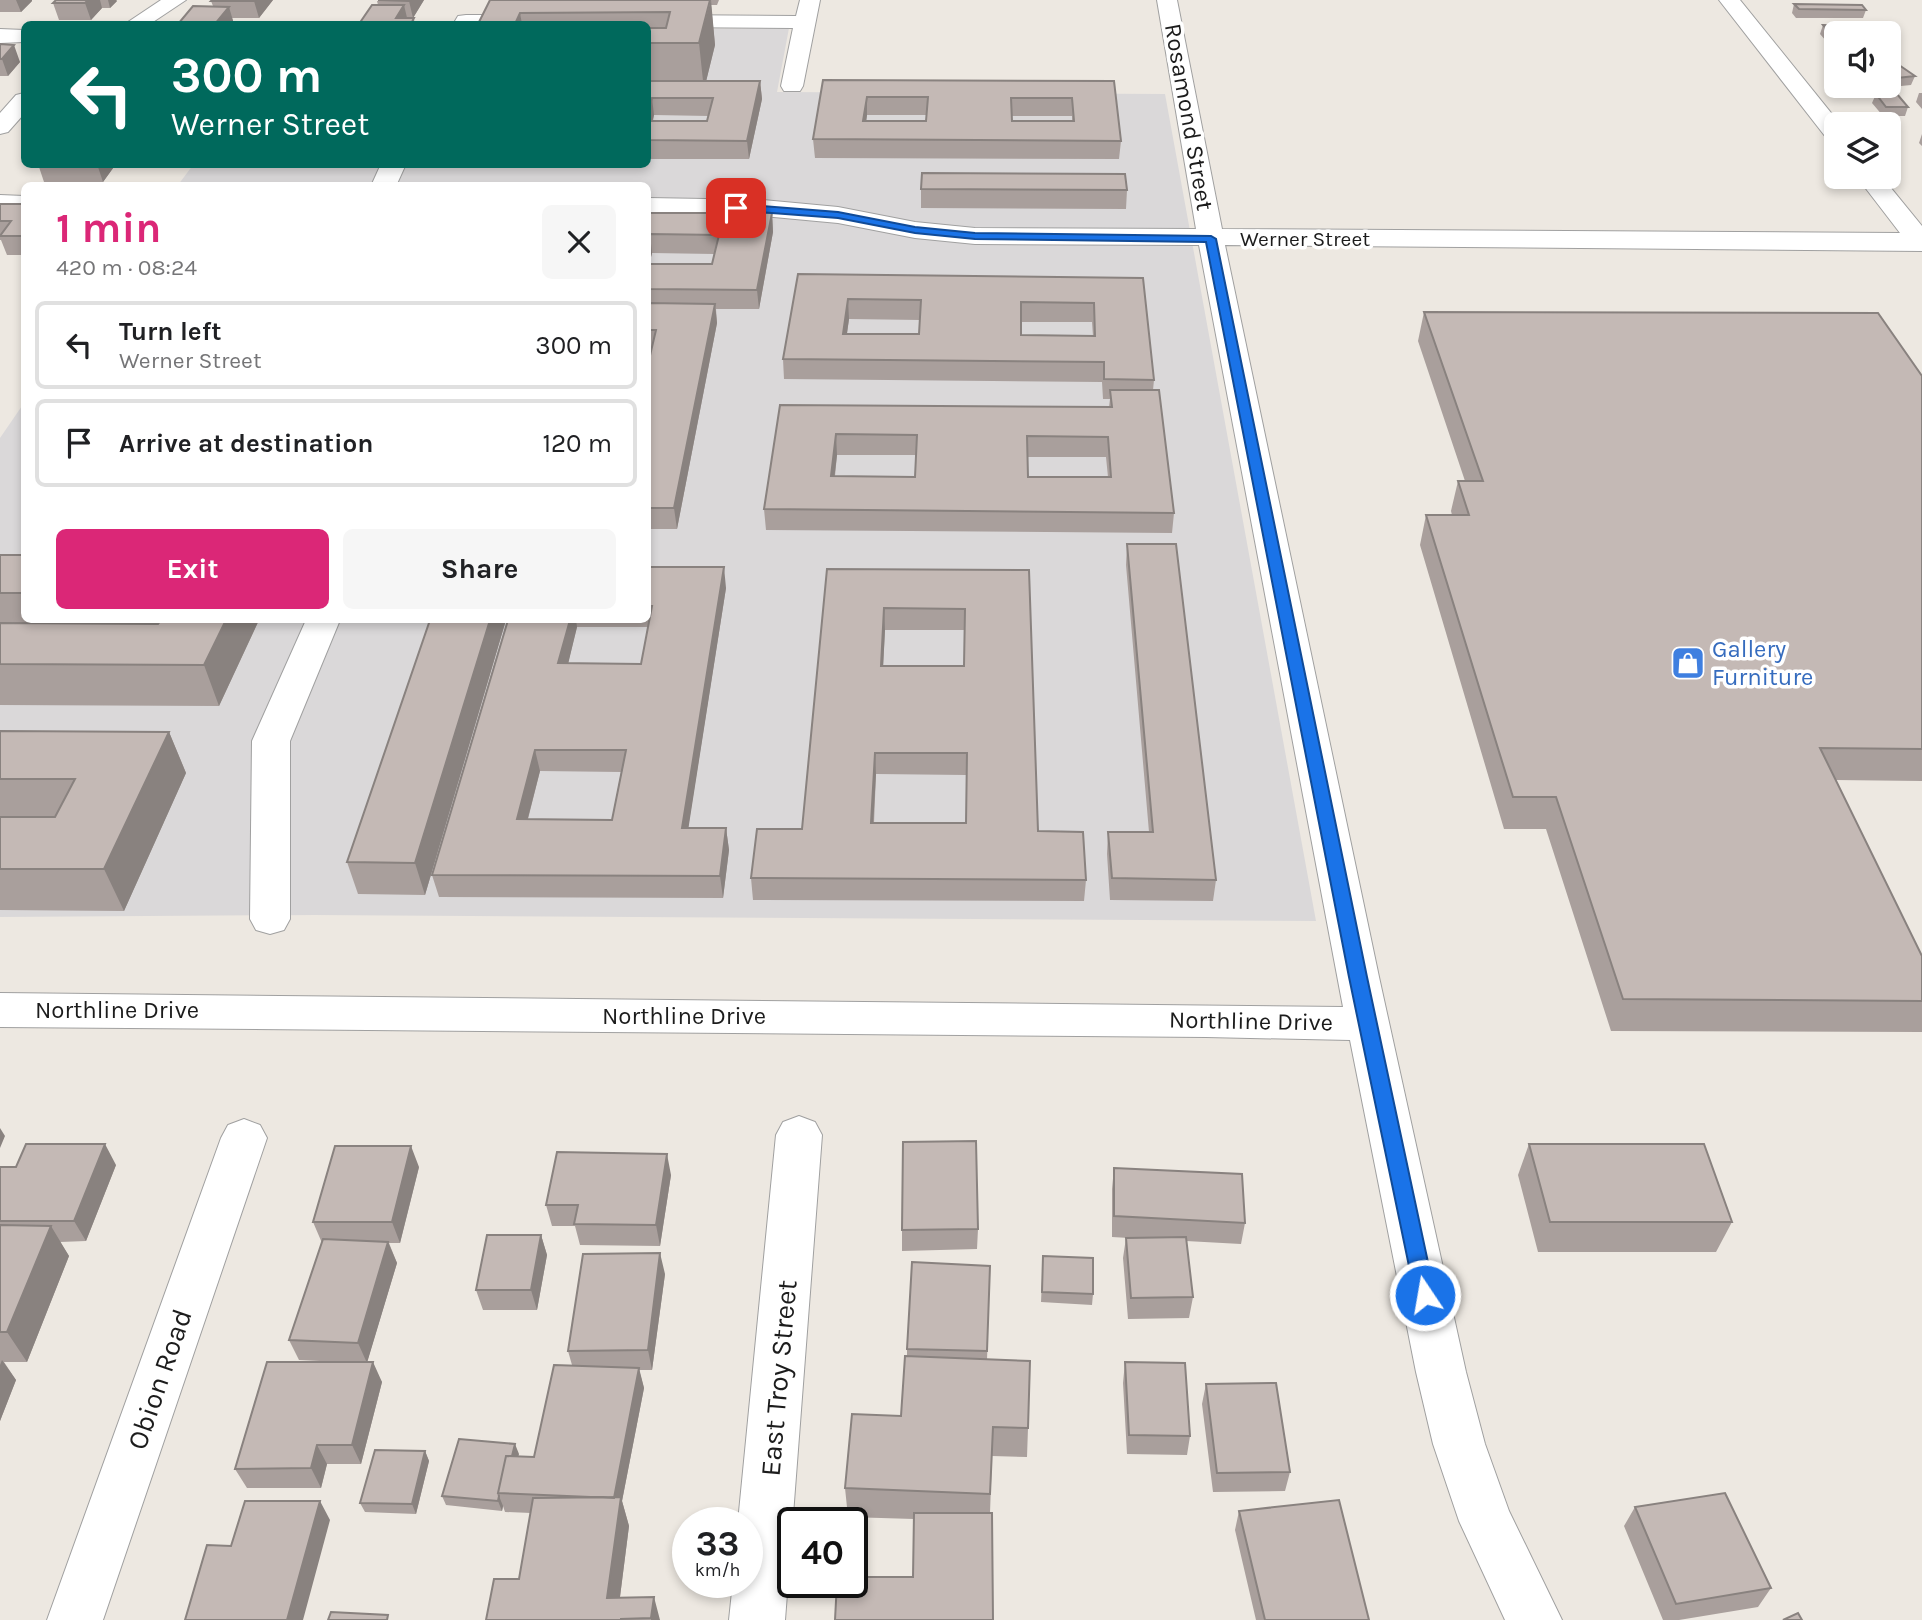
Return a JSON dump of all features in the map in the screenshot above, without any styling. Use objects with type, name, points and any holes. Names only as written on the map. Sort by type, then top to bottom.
[{"type":"street","points":[[141,21],[176,0]]},
{"type":"street","points":[[466,21],[478,0]]},
{"type":"street","points":[[792,86],[810,0]]},
{"type":"street","name":"Rosamond Street","points":[[1167,0],[1211,239],[1438,1359],[1459,1444],[1486,1521],[1534,1620]]},
{"type":"street","points":[[1728,0],[1824,120]]},
{"type":"street","points":[[651,21],[805,22]]},
{"type":"street","points":[[0,36],[21,36]]},
{"type":"street","points":[[0,127],[21,103]]},
{"type":"street","points":[[1879,189],[1921,242]]},
{"type":"street","points":[[0,203],[21,203]]},
{"type":"street","name":"Werner Street","points":[[651,206],[763,208],[838,215],[915,230],[975,236],[1921,242]]},
{"type":"street","points":[[270,919],[271,741],[322,623]]},
{"type":"street","name":"Northline Drive","points":[[0,1010],[1168,1019],[1368,1024]]},
{"type":"street","name":"East Troy Street","points":[[757,1620],[799,1135]]},
{"type":"street","name":"Obion Road","points":[[75,1620],[244,1138]]},
{"type":"shaded area","points":[[789,28],[777,92],[1165,94],[1316,921],[314,915],[0,917],[0,438],[21,407],[21,623],[651,623],[651,182],[180,182],[191,168],[651,168],[651,29]]},
{"type":"building","points":[[56,0],[88,0],[85,3],[53,3]]},
{"type":"building","points":[[212,0],[255,0],[211,1]]},
{"type":"building","points":[[490,0],[710,0],[699,43],[651,43],[651,28],[666,28],[670,12],[520,13],[516,21],[480,21]]},
{"type":"building","points":[[1794,4],[1862,5],[1866,10],[1799,9]]},
{"type":"building","points":[[372,5],[404,5],[396,18],[414,18],[412,21],[361,21]]},
{"type":"building","points":[[193,6],[229,7],[217,21],[180,21]]},
{"type":"building","points":[[0,44],[14,45],[2,59],[0,59]]},
{"type":"building","points":[[1901,66],[1915,76],[1901,78]]},
{"type":"building","points":[[823,80],[1114,81],[1121,141],[813,139]],"holes":[[[867,97],[928,97],[926,121],[863,121]],[[1011,98],[1072,98],[1074,121],[1012,121]]]},
{"type":"building","points":[[651,81],[760,81],[747,141],[651,140],[651,121],[707,121],[713,98],[652,98],[651,102]]},
{"type":"building","points":[[1879,98],[1900,98],[1908,107],[1886,107]]},
{"type":"building","points":[[922,173],[1125,174],[1127,190],[921,189]]},
{"type":"building","points":[[0,204],[21,204],[21,236],[0,236],[11,221],[0,221]]},
{"type":"building","points":[[651,213],[772,213],[757,290],[651,289],[651,264],[712,264],[719,235],[651,234]]},
{"type":"building","points":[[798,274],[1143,278],[1154,380],[1104,379],[1104,362],[783,359]],"holes":[[[848,299],[921,300],[919,334],[843,334]],[[1021,302],[1094,303],[1095,336],[1021,335]]]},
{"type":"building","points":[[651,303],[715,304],[674,508],[651,508],[651,351],[656,330],[651,330]]},
{"type":"building","name":"Gallery Furniture","points":[[1424,312],[1878,313],[1922,376],[1922,749],[1820,748],[1922,956],[1922,1001],[1623,999],[1556,797],[1513,797],[1426,515],[1469,515],[1458,481],[1483,481]]},
{"type":"building","points":[[1110,390],[1159,390],[1174,513],[764,509],[780,405],[1112,407]],"holes":[[[836,434],[917,435],[915,477],[831,476]],[[1027,436],[1108,437],[1111,477],[1028,477]]]},
{"type":"building","points":[[1127,544],[1176,544],[1216,880],[1112,878],[1108,832],[1153,832]]},
{"type":"building","points":[[0,555],[21,555],[21,593],[0,593]]},
{"type":"building","points":[[651,567],[724,567],[682,828],[726,828],[720,876],[432,875],[507,623],[569,623],[558,663],[641,664],[649,623],[651,623]],"holes":[[[535,750],[626,750],[612,820],[517,819]]]},
{"type":"building","points":[[827,569],[1029,570],[1038,831],[1083,832],[1086,880],[751,878],[757,829],[802,829]],"holes":[[[884,608],[965,609],[964,666],[881,666]],[[875,753],[967,753],[966,823],[871,823]]]},
{"type":"building","points":[[0,623],[225,623],[204,665],[0,664]]},
{"type":"building","points":[[429,623],[489,623],[415,863],[347,862]]},
{"type":"building","points":[[0,731],[169,732],[104,869],[0,869],[0,817],[55,817],[75,779],[0,779]]},
{"type":"building","points":[[976,1141],[978,1229],[902,1230],[903,1142]]},
{"type":"building","points":[[26,1144],[105,1144],[74,1221],[0,1221],[0,1167],[16,1167]]},
{"type":"building","points":[[1529,1144],[1704,1144],[1732,1222],[1550,1222]]},
{"type":"building","points":[[335,1146],[411,1146],[392,1222],[313,1222]]},
{"type":"building","points":[[557,1152],[667,1154],[656,1225],[574,1224],[578,1205],[546,1205]]},
{"type":"building","points":[[1114,1168],[1242,1174],[1245,1223],[1114,1216]]},
{"type":"building","points":[[0,1225],[51,1226],[7,1332],[0,1332]]},
{"type":"building","points":[[487,1235],[541,1235],[531,1290],[476,1290]]},
{"type":"building","points":[[1186,1237],[1193,1297],[1131,1298],[1126,1238]]},
{"type":"building","points":[[323,1239],[388,1242],[358,1343],[289,1340]]},
{"type":"building","points":[[660,1253],[648,1350],[568,1351],[583,1254]]},
{"type":"building","points":[[1043,1256],[1093,1258],[1093,1294],[1042,1292]]},
{"type":"building","points":[[912,1262],[990,1266],[987,1351],[907,1349]]},
{"type":"building","points":[[905,1356],[1030,1361],[1028,1428],[993,1427],[990,1494],[845,1488],[852,1414],[901,1416]]},
{"type":"building","points":[[267,1362],[373,1362],[352,1445],[317,1445],[311,1468],[235,1469]]},
{"type":"building","points":[[1125,1362],[1185,1363],[1190,1436],[1129,1435]]},
{"type":"building","points":[[554,1365],[639,1368],[614,1498],[498,1493],[506,1456],[534,1457]]},
{"type":"building","points":[[1276,1383],[1290,1472],[1217,1473],[1206,1384]]},
{"type":"building","points":[[459,1439],[515,1444],[512,1456],[506,1456],[498,1501],[442,1496]]},
{"type":"building","points":[[375,1450],[425,1451],[412,1504],[360,1503]]},
{"type":"building","points":[[1725,1493],[1771,1588],[1676,1604],[1635,1507]]},
{"type":"building","points":[[621,1497],[607,1598],[654,1597],[651,1618],[486,1620],[494,1579],[519,1579],[533,1498]]},
{"type":"building","points":[[1339,1500],[1369,1620],[1265,1620],[1239,1511]]},
{"type":"building","points":[[245,1501],[320,1501],[287,1620],[185,1620],[207,1545],[231,1546]]},
{"type":"building","points":[[914,1513],[992,1513],[993,1620],[835,1620],[836,1598],[868,1598],[868,1577],[913,1577]]},
{"type":"building","points":[[331,1612],[388,1615],[387,1620],[328,1620]]},
{"type":"building","points":[[1798,1613],[1802,1620],[1783,1620]]},
{"type":"place","name":"Gallery Furniture","points":[[1688,663]]},
{"type":"route","points":[[736,208],[838,215],[915,230],[975,236],[1211,239],[1358,977],[1425,1295]]}]
